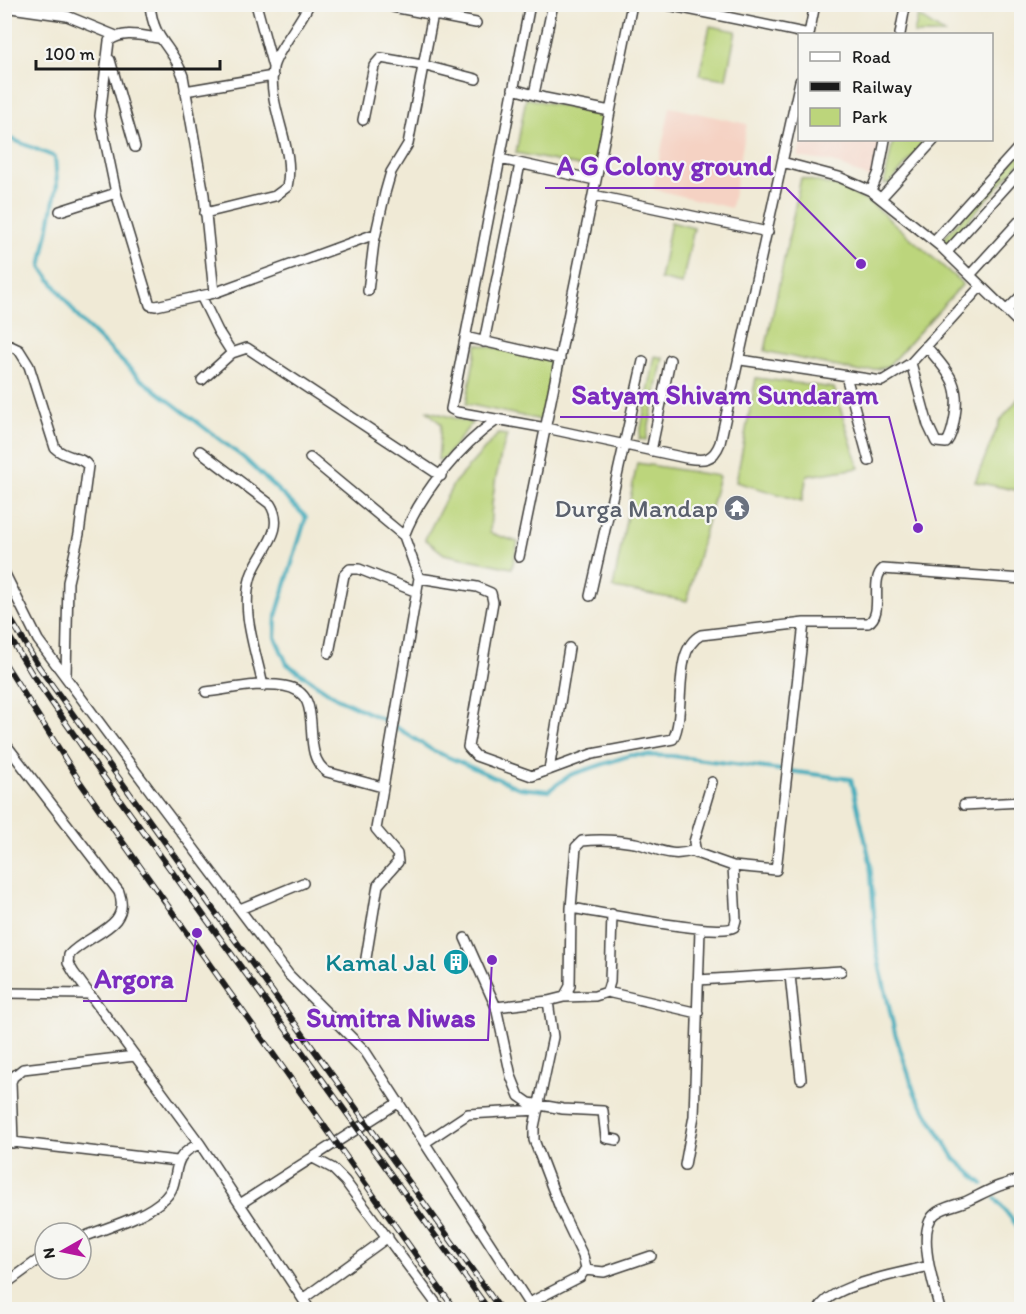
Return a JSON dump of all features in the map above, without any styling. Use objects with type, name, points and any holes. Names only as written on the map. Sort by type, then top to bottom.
[{"type":"street","points":[[150,4],[154,30],[175,57],[185,91],[205,213],[214,293]]},
{"type":"street","points":[[205,213],[275,196],[287,187],[289,170],[273,71],[256,4]]},
{"type":"street","points":[[185,91],[273,71],[309,4]]},
{"type":"street","points":[[368,291],[375,234],[391,172],[408,144],[435,4]]},
{"type":"street","points":[[530,4],[451,409],[700,460],[715,455],[741,360],[782,162],[798,97]]},
{"type":"street","points":[[534,94],[553,4]]},
{"type":"street","points":[[519,557],[632,4]]},
{"type":"street","points":[[663,4],[712,9],[805,33]]},
{"type":"street","points":[[809,33],[815,4]]},
{"type":"street","points":[[4,7],[67,16],[116,36]]},
{"type":"street","points":[[393,7],[476,23]]},
{"type":"street","points":[[900,33],[905,7]]},
{"type":"street","points":[[159,38],[127,34],[116,36],[109,41],[106,48],[106,73],[100,116],[116,193],[150,305],[156,306],[214,293],[375,234]]},
{"type":"street","points":[[106,48],[135,147]]},
{"type":"street","points":[[363,120],[377,61],[387,57],[476,79]]},
{"type":"street","points":[[513,88],[610,111]]},
{"type":"street","points":[[871,191],[879,172],[885,141]]},
{"type":"street","points":[[881,198],[933,141]]},
{"type":"street","points":[[934,241],[1018,148]]},
{"type":"street","points":[[500,159],[595,180]]},
{"type":"street","points":[[782,162],[820,171],[871,191],[947,252],[1022,326]]},
{"type":"street","points":[[484,342],[520,164]]},
{"type":"street","points":[[947,252],[1022,169]]},
{"type":"street","points":[[60,211],[116,193]]},
{"type":"street","points":[[593,195],[768,232]]},
{"type":"street","points":[[970,275],[1022,218]]},
{"type":"street","points":[[741,360],[882,381],[911,363],[981,286]]},
{"type":"street","points":[[1006,311],[1022,295]]},
{"type":"street","points":[[201,296],[232,353]]},
{"type":"street","points":[[465,338],[560,359]]},
{"type":"street","points":[[4,343],[19,350],[29,366],[55,448],[63,455],[81,459],[88,466],[79,534],[68,582],[66,675]]},
{"type":"street","points":[[911,363],[930,431],[936,442],[946,443],[954,424],[957,392],[949,374],[926,346]]},
{"type":"street","points":[[202,380],[232,353],[247,348],[441,476]]},
{"type":"street","points":[[651,451],[670,360]]},
{"type":"street","points":[[590,596],[626,446],[643,361]]},
{"type":"street","points":[[846,376],[869,461]]},
{"type":"street","points":[[404,536],[411,520],[441,476],[474,436],[497,420]]},
{"type":"street","points":[[200,451],[270,504],[276,513],[276,530],[252,573],[248,589],[250,624],[263,686]]},
{"type":"street","points":[[310,458],[404,536],[419,578],[376,829],[397,855],[398,861],[378,885],[366,958]]},
{"type":"street","points":[[329,653],[344,575],[350,569],[359,569],[417,592]]},
{"type":"street","points":[[419,578],[477,587],[493,596],[468,737],[468,750],[476,756],[525,775],[538,775],[598,752],[673,739],[686,659],[689,646],[695,638],[804,623],[872,622],[878,576],[883,569],[1022,579]]},
{"type":"street","points":[[4,572],[38,640],[289,975],[365,1051],[531,1306],[580,1277],[585,1270],[583,1256],[536,1146],[534,1133],[553,1037],[548,1001]]},
{"type":"street","points":[[712,782],[694,842],[694,850],[700,856],[733,866],[776,870],[804,623]]},
{"type":"street","points":[[549,770],[569,648]]},
{"type":"street","points":[[206,692],[263,686],[285,686],[297,689],[306,697],[310,710],[313,750],[320,766],[327,772],[382,787]]},
{"type":"street","points":[[4,742],[119,892],[123,903],[123,911],[117,920],[69,955],[68,963],[200,1144],[310,1310]]},
{"type":"street","points":[[964,805],[1022,802]]},
{"type":"street","points":[[564,996],[570,986],[571,909],[575,851],[579,843],[614,840],[636,843],[678,855],[694,850]]},
{"type":"street","points":[[571,909],[725,931],[736,924],[733,866]]},
{"type":"street","points":[[240,909],[303,883]]},
{"type":"street","points":[[607,992],[610,982],[612,914]]},
{"type":"street","points":[[685,1165],[694,1116],[700,928]]},
{"type":"street","points":[[465,938],[496,1007],[515,1089],[524,1100],[539,1107]]},
{"type":"street","points":[[698,980],[841,971]]},
{"type":"street","points":[[790,975],[801,1079]]},
{"type":"street","points":[[496,1007],[548,1001],[564,996],[600,996],[607,992],[698,1013]]},
{"type":"street","points":[[4,993],[89,994]]},
{"type":"street","points":[[135,1056],[23,1069],[16,1072],[11,1082],[9,1142],[177,1161]]},
{"type":"street","points":[[239,1202],[313,1158],[399,1102]]},
{"type":"street","points":[[426,1142],[468,1114],[539,1107],[603,1111],[606,1138],[617,1140]]},
{"type":"street","points":[[93,1233],[162,1201],[171,1192],[177,1161],[189,1148],[200,1144]]},
{"type":"street","points":[[313,1158],[332,1168],[345,1181],[441,1310]]},
{"type":"street","points":[[940,1310],[929,1266],[927,1241],[931,1218],[996,1185],[1022,1180]]},
{"type":"street","points":[[304,1298],[388,1237]]},
{"type":"street","points":[[585,1270],[604,1272],[651,1256]]},
{"type":"street","points":[[4,1285],[33,1264]]},
{"type":"street","points":[[819,1310],[824,1301],[835,1294],[864,1282],[929,1266]]},
{"type":"shaded area","points":[[670,107],[747,124],[731,208],[653,189]]},
{"type":"shaded area","points":[[801,141],[881,141],[874,180],[832,162],[798,157]]},
{"type":"green space","points":[[918,16],[944,33],[914,33]]},
{"type":"green space","points":[[710,26],[736,31],[726,79],[699,75]]},
{"type":"green space","points":[[526,98],[606,116],[594,169],[516,153]]},
{"type":"green space","points":[[893,141],[926,141],[890,183],[884,184]]},
{"type":"green space","points":[[1019,154],[1021,161],[947,244],[942,240]]},
{"type":"green space","points":[[801,178],[840,187],[872,204],[963,284],[887,367],[861,372],[765,351]]},
{"type":"green space","points":[[671,222],[694,228],[682,284],[660,279]]},
{"type":"green space","points":[[477,344],[556,360],[546,421],[466,404]]},
{"type":"green space","points":[[655,356],[663,358],[646,440],[639,439]]},
{"type":"green space","points":[[756,378],[834,388],[859,468],[807,476],[802,501],[736,482]]},
{"type":"green space","points":[[1021,395],[1021,491],[975,482],[1000,421]]},
{"type":"green space","points":[[426,410],[472,423],[444,459],[438,460],[441,424]]},
{"type":"green space","points":[[498,434],[507,435],[495,483],[490,533],[518,542],[512,568],[444,554],[425,539],[454,483]]},
{"type":"green space","points":[[637,463],[719,476],[687,601],[613,588]]},
{"type":"waterway","points":[[4,136],[55,157],[57,185],[41,267],[81,321],[138,377],[244,458],[306,517],[276,616],[275,637],[287,664],[337,698],[388,722],[432,750],[519,788],[548,791],[570,775],[631,755],[672,756],[851,779],[870,861],[877,954],[895,1033],[915,1094],[955,1159],[983,1184]]},
{"type":"waterway","points":[[995,1198],[1022,1232]]},
{"type":"railway","points":[[4,608],[39,667],[501,1310]]},
{"type":"railway","points":[[4,628],[32,674],[97,768],[489,1310]]},
{"type":"railway","points":[[4,662],[80,782],[455,1310]]},
{"type":"place","name":"A G Colony ground","points":[[861,264]]},
{"type":"place","name":"Durga Mandap","points":[[737,508]]},
{"type":"place","name":"Satyam Shivam Sundaram","points":[[918,528]]},
{"type":"place","name":"Argora","points":[[197,933]]},
{"type":"place","name":"Sumitra Niwas","points":[[492,960]]},
{"type":"place","name":"Kamal Jal","points":[[456,962]]}]
